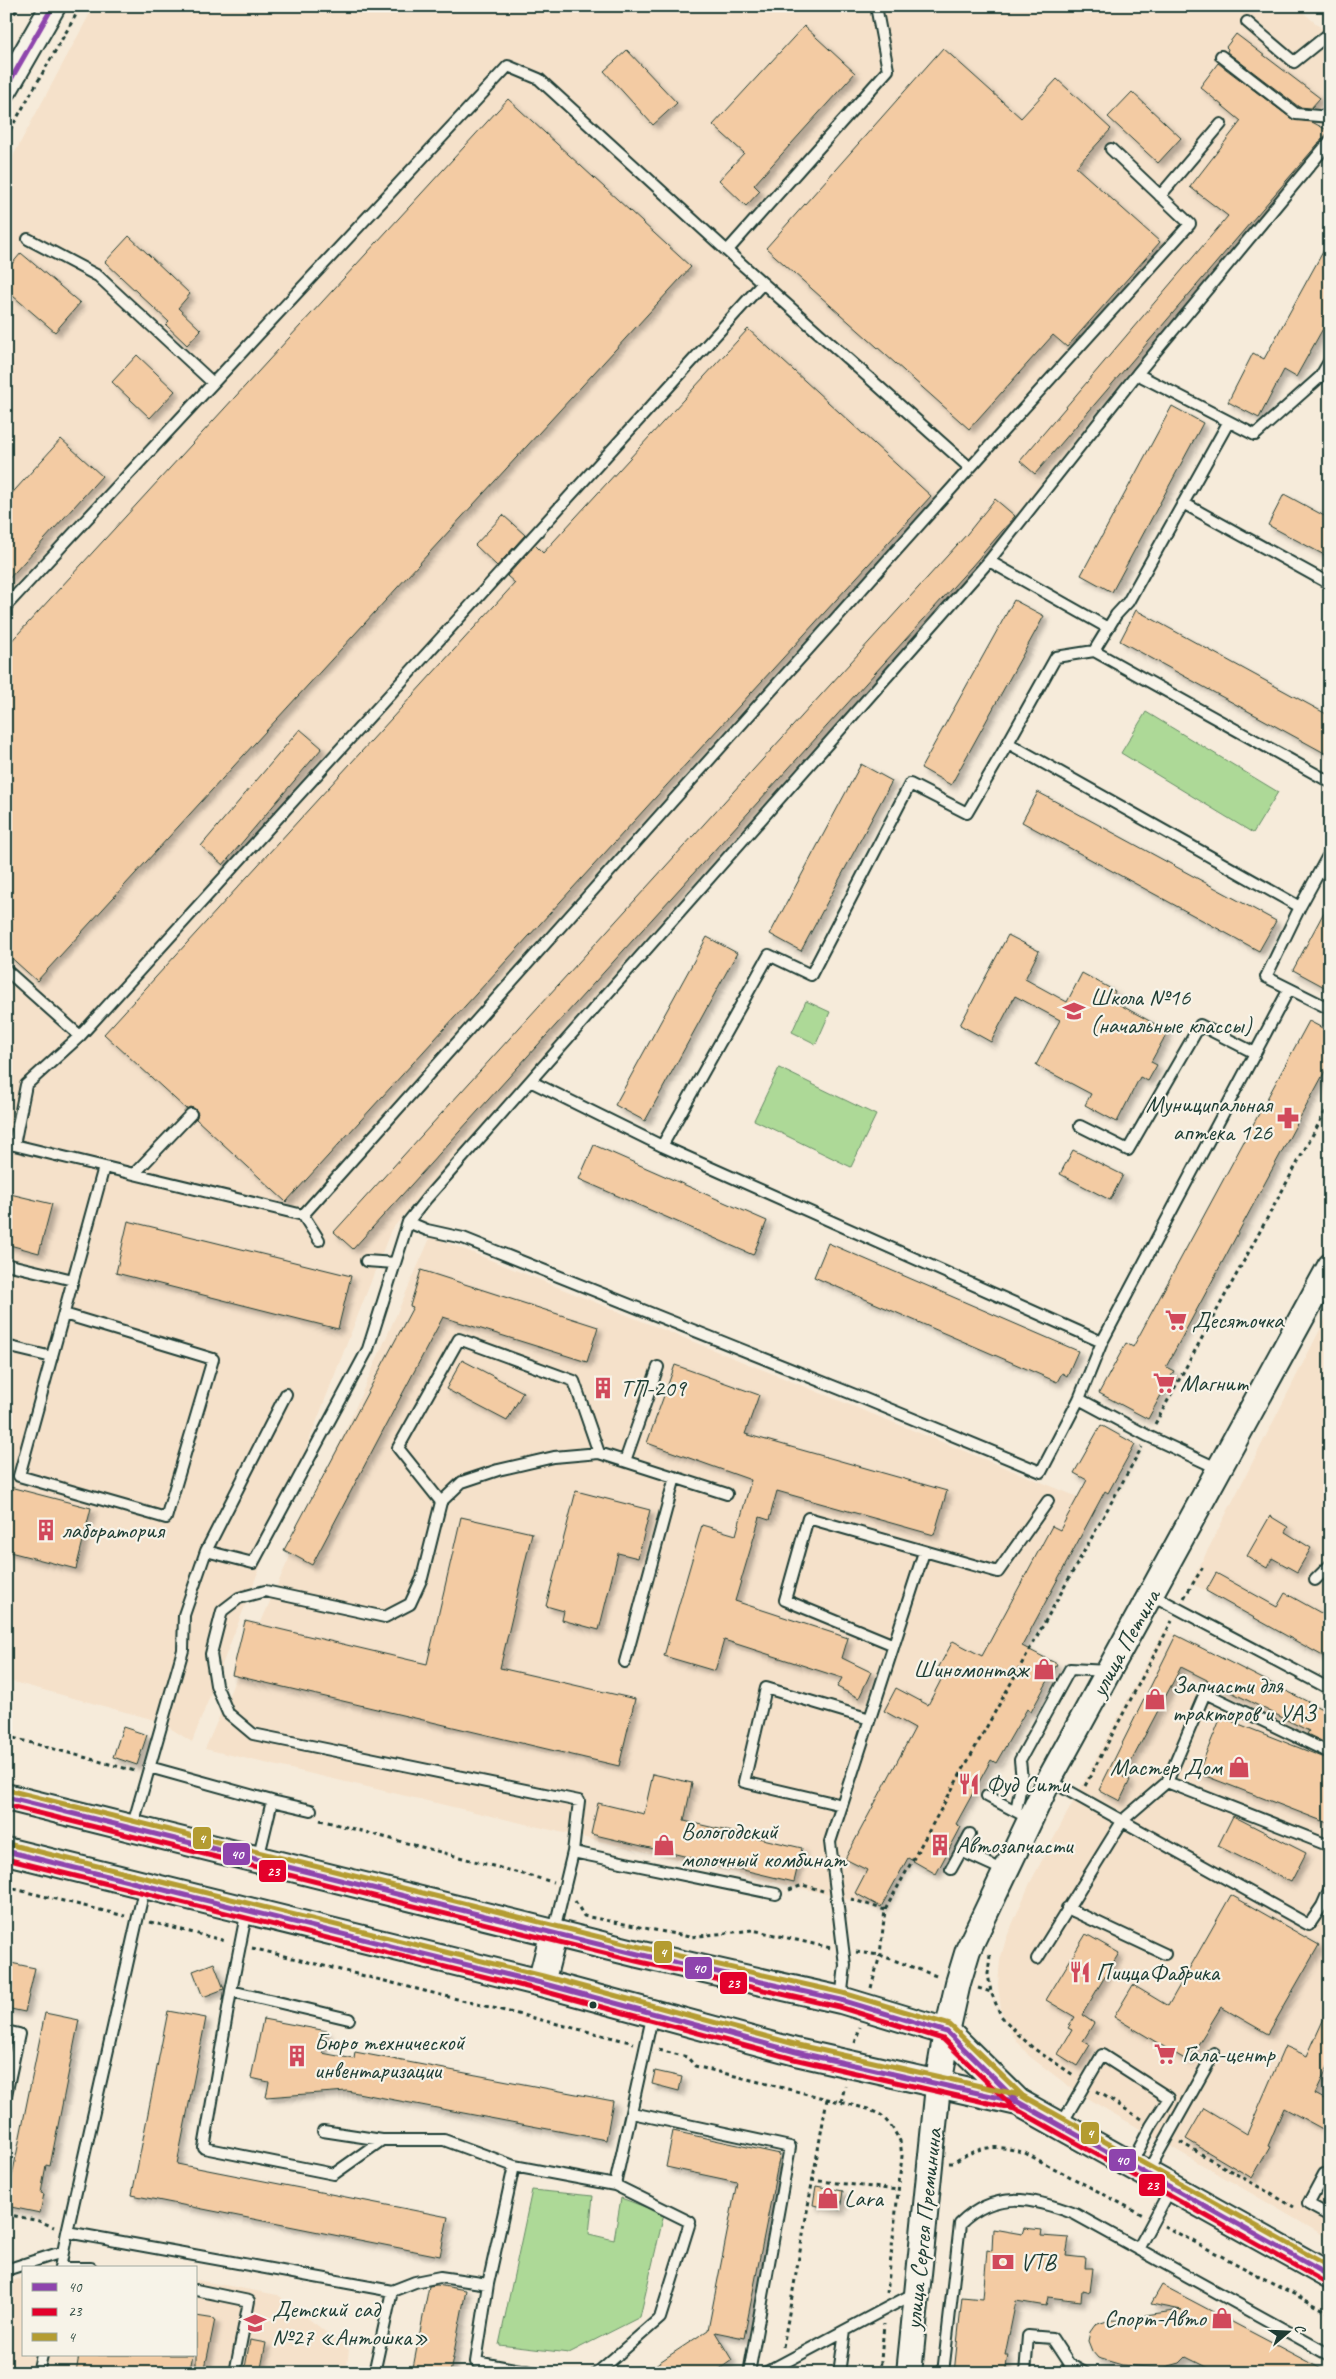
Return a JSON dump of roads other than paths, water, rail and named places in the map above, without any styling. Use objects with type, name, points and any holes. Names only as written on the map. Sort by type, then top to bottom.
[{"type":"main road","points":[[6,1797],[258,1860],[840,2000],[947,2032],[1018,2102],[1330,2276]]},
{"type":"main road","points":[[6,1851],[541,1982],[796,2052],[938,2086],[1018,2102]]},
{"type":"main road","points":[[541,1982],[554,1932]]},
{"type":"main road","points":[[938,2086],[947,2032]]},
{"type":"street","points":[[6,88],[53,6]]},
{"type":"street","name":"улица Петина","points":[[947,2032],[958,1983],[968,1950],[1005,1871],[1023,1815],[1049,1780],[1152,1595],[1330,1266]]},
{"type":"street","name":"улица Сергея Преминина","points":[[909,2373],[929,2160],[938,2086]]},
{"type":"lane","points":[[727,250],[888,70],[876,6]]},
{"type":"lane","points":[[1247,22],[1294,62],[1330,33]]},
{"type":"lane","points":[[1221,56],[1296,114],[1330,117]]},
{"type":"lane","points":[[6,606],[508,66],[539,79],[970,468]]},
{"type":"lane","points":[[1160,196],[1221,124]]},
{"type":"lane","points":[[206,1551],[253,1563],[368,1349],[408,1222],[427,1198],[532,1082],[989,561],[1137,374],[1330,140]]},
{"type":"lane","points":[[303,1215],[1190,224],[1111,149]]},
{"type":"lane","points":[[28,239],[98,276],[213,384]]},
{"type":"lane","points":[[319,1240],[303,1215],[10,1144],[26,1085],[80,1036],[763,283]]},
{"type":"lane","points":[[1137,374],[1255,435],[1320,378],[1330,360]]},
{"type":"lane","points":[[1094,651],[1116,614],[1128,602],[1228,422]]},
{"type":"lane","points":[[1183,504],[1330,584]]},
{"type":"lane","points":[[989,561],[1108,628]]},
{"type":"lane","points":[[662,1146],[769,956],[811,975],[910,784],[967,813],[1056,657],[1094,651],[1330,782]]},
{"type":"lane","points":[[1008,743],[1300,907]]},
{"type":"lane","points":[[1330,852],[1300,907],[1266,977],[1330,1010]]},
{"type":"lane","points":[[6,970],[80,1036]]},
{"type":"lane","points":[[408,1222],[427,1230],[463,1238],[865,1399],[1041,1472],[1079,1399],[1102,1342],[1289,989]]},
{"type":"lane","points":[[1080,1126],[1128,1150],[1200,1025],[1255,1053]]},
{"type":"lane","points":[[532,1082],[662,1146],[1102,1342]]},
{"type":"lane","points":[[134,1174],[191,1114]]},
{"type":"lane","points":[[64,1314],[213,1359],[166,1518],[19,1476],[104,1167]]},
{"type":"lane","points":[[366,1261],[395,1263]]},
{"type":"lane","points":[[6,1264],[73,1280]]},
{"type":"lane","points":[[441,1502],[398,1448],[459,1339],[574,1381],[600,1453]]},
{"type":"lane","points":[[6,1346],[52,1357]]},
{"type":"lane","points":[[625,1462],[658,1367]]},
{"type":"lane","points":[[132,1829],[183,1650],[184,1615],[206,1551],[286,1394]]},
{"type":"lane","points":[[1079,1399],[1148,1436],[1219,1469]]},
{"type":"lane","points":[[554,1932],[573,1852],[579,1801],[253,1734],[228,1713],[216,1685],[211,1654],[222,1611],[239,1598],[265,1591],[385,1617],[410,1604],[422,1578],[441,1502],[462,1482],[498,1470],[554,1457],[600,1453],[727,1494]]},
{"type":"lane","points":[[625,1662],[675,1477]]},
{"type":"lane","points":[[894,1645],[785,1600],[808,1518],[998,1572],[1048,1501]]},
{"type":"lane","points":[[840,2000],[845,1965],[830,1842],[924,1552]]},
{"type":"lane","points":[[1315,1580],[1330,1565]]},
{"type":"lane","points":[[1152,1595],[1330,1689]]},
{"type":"lane","points":[[987,1796],[1023,1815],[1020,1760],[1070,1669],[1109,1671]]},
{"type":"lane","points":[[842,1805],[744,1782],[766,1688],[870,1719]]},
{"type":"lane","points":[[1037,1959],[1123,1820],[1167,1782],[1205,1694],[1330,1752]]},
{"type":"lane","points":[[149,1766],[311,1810]]},
{"type":"lane","points":[[1049,1780],[1310,1926],[1330,1888]]},
{"type":"lane","points":[[1167,1782],[1330,1846]]},
{"type":"lane","points":[[258,1860],[272,1800]]},
{"type":"lane","points":[[951,1869],[970,1834]]},
{"type":"lane","points":[[961,1851],[1005,1871]]},
{"type":"lane","points":[[573,1852],[776,1894]]},
{"type":"lane","points":[[60,2266],[145,1884]]},
{"type":"lane","points":[[1068,1908],[1165,1954]]},
{"type":"lane","points":[[247,1909],[204,2148],[334,2174],[382,2140]]},
{"type":"lane","points":[[231,1991],[349,2019]]},
{"type":"lane","points":[[615,2185],[653,2013]]},
{"type":"lane","points":[[6,2031],[18,2034],[6,2095]]},
{"type":"lane","points":[[1139,2170],[1214,2053]]},
{"type":"lane","points":[[1060,2126],[1102,2055],[1170,2098],[1152,2126],[1139,2170]]},
{"type":"lane","points":[[632,2114],[790,2146],[749,2373]]},
{"type":"lane","points":[[323,2131],[382,2140],[444,2140],[514,2166],[615,2185],[690,2222],[660,2318],[597,2373]]},
{"type":"lane","points":[[514,2166],[488,2284],[476,2362],[537,2373]]},
{"type":"lane","points":[[1330,2177],[1324,2174],[1308,2204],[1330,2216]]},
{"type":"lane","points":[[1138,2249],[1171,2188]]},
{"type":"lane","points":[[943,2373],[960,2224],[973,2211],[1010,2199],[1032,2200],[1075,2214],[1330,2355]]},
{"type":"lane","points":[[67,2232],[392,2291],[415,2282],[440,2277],[488,2284]]},
{"type":"lane","points":[[6,2270],[62,2252]]},
{"type":"lane","points":[[198,2290],[249,2301],[235,2373]]},
{"type":"lane","points":[[374,2373],[392,2291]]},
{"type":"lane","points":[[764,2373],[916,2293]]},
{"type":"lane","points":[[839,2373],[845,2331]]},
{"type":"lane","points":[[1025,2373],[1028,2336],[1052,2338],[1069,2364],[1085,2373]]},
{"type":"lane","points":[[38,2373],[42,2356]]},
{"type":"place","name":"Школа №16 (начальные классы)","points":[[1074,1011]]},
{"type":"place","name":"Муниципальная аптека 126","points":[[1288,1118]]},
{"type":"place","name":"Десяточка","points":[[1176,1320]]},
{"type":"place","name":"Магнит","points":[[1164,1383]]},
{"type":"place","name":"ТП-209","points":[[603,1388]]},
{"type":"place","name":"лаборатория","points":[[46,1530]]},
{"type":"place","name":"Шиномонтаж","points":[[1044,1669]]},
{"type":"place","name":"Запчасти для тракторов и УАЗ","points":[[1155,1699]]},
{"type":"place","name":"Мастер Дом","points":[[1239,1767]]},
{"type":"place","name":"Фуд Сити","points":[[969,1784]]},
{"type":"place","name":"Вологодский молочный комбинат","points":[[664,1845]]},
{"type":"place","name":"Автозапчасти","points":[[940,1845]]},
{"type":"place","name":"ПиццаФабрика","points":[[1080,1972]]},
{"type":"place","name":"Гала-центр","points":[[1165,2054]]},
{"type":"place","name":"Бюро технической инвентаризации","points":[[297,2056]]},
{"type":"place","name":"Lara","points":[[828,2198]]},
{"type":"place","name":"VTB","points":[[1003,2262]]},
{"type":"place","name":"Спорт-Авто","points":[[1222,2318]]},
{"type":"place","name":"Детский сад №27 «Антошка»","points":[[255,2323]]}]
